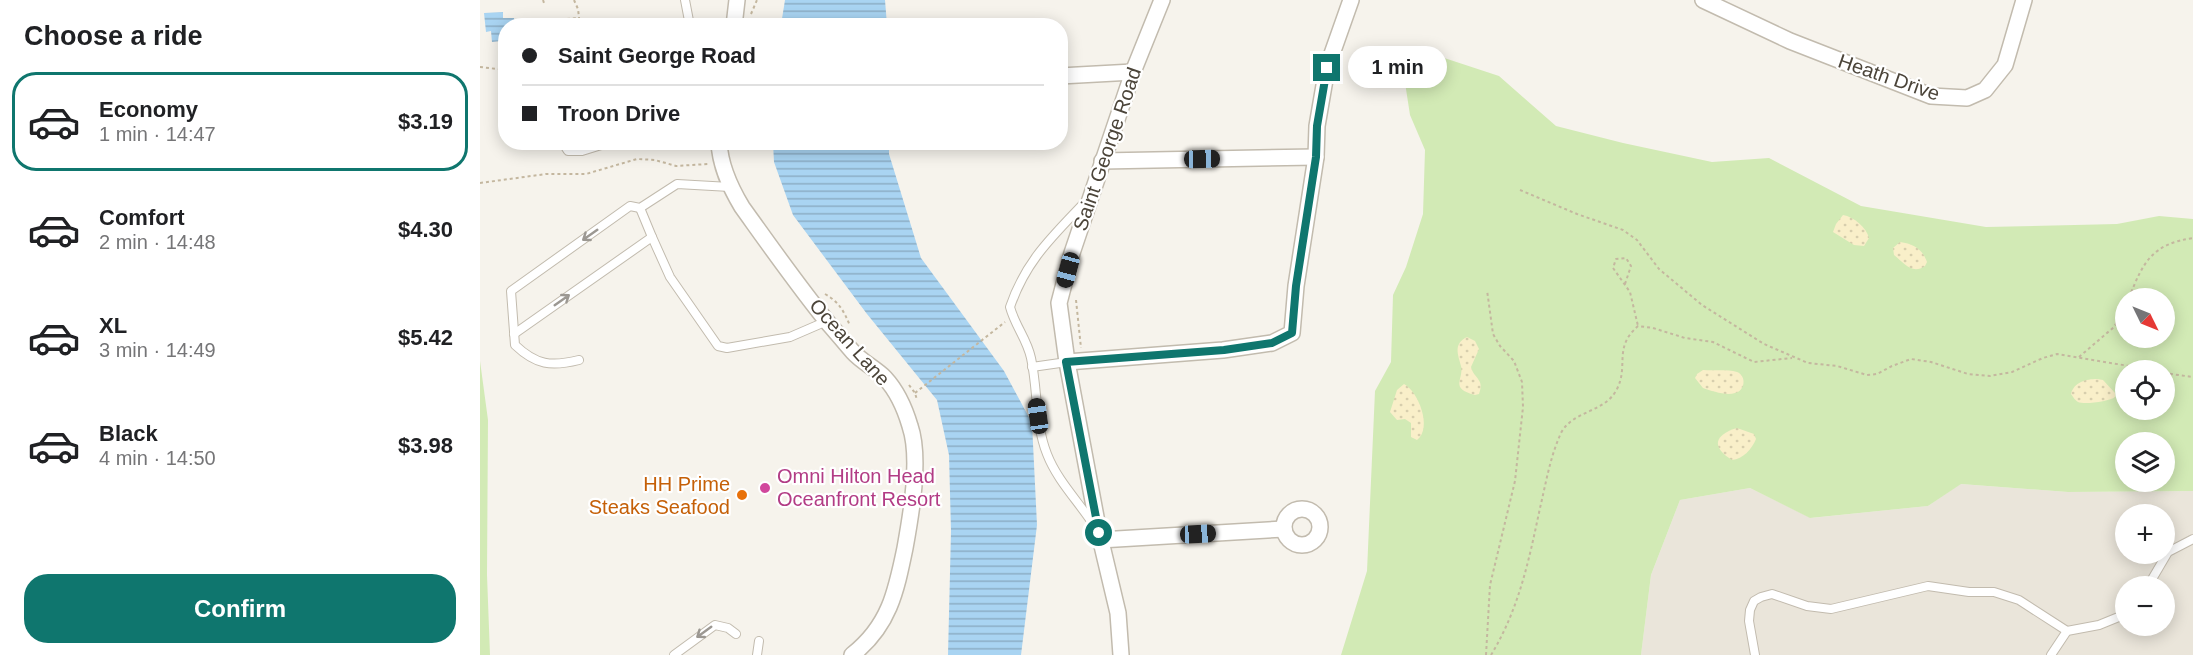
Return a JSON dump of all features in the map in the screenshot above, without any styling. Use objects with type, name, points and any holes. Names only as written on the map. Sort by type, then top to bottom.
[{"type":"street","points":[[735,18],[737,0]]},
{"type":"street","name":"Saint George Road","points":[[1120,655],[1118,612],[1100,536],[1066,362],[1059,303],[1072,253],[1102,161],[1133,72],[1162,0]]},
{"type":"street","points":[[1066,362],[1224,350],[1272,343],[1292,333],[1296,286],[1316,157],[1317,126],[1327,68],[1352,0]]},
{"type":"street","name":"Heath Drive","points":[[1703,0],[1791,41],[1931,96],[1967,98],[1985,90],[2005,65],[2024,0]]},
{"type":"street","points":[[1068,76],[1133,72]]},
{"type":"street","name":"Ocean Lane","points":[[720,150],[730,186],[784,265],[854,353],[885,378],[902,403],[911,428],[914,453],[913,485],[909,527],[898,582],[888,612],[876,632],[852,655]]},
{"type":"street","points":[[1102,161],[1316,157]]},
{"type":"street","points":[[1100,536],[1284,529]]},
{"type":"lane","points":[[685,0],[688,18]]},
{"type":"lane","points":[[567,150],[585,150]]},
{"type":"lane","points":[[579,360],[559,365],[544,363],[527,356],[515,345],[511,291],[630,206],[640,208],[676,184],[730,186]]},
{"type":"lane","points":[[1091,196],[1037,253],[1023,274],[1010,308],[1027,342],[1041,434],[1047,455],[1055,471],[1100,536]]},
{"type":"lane","points":[[640,208],[670,277],[718,346],[727,348],[790,337],[827,321]]},
{"type":"lane","points":[[514,334],[652,237]]},
{"type":"lane","points":[[1032,367],[1066,362]]},
{"type":"lane","points":[[2154,576],[2168,552],[2193,538]]},
{"type":"lane","points":[[1755,655],[1749,621],[1750,610],[1754,601],[1772,594],[1807,606],[1831,609],[1928,586],[1969,592],[1994,592],[2019,600],[2067,631],[2099,625],[2115,618]]},
{"type":"lane","points":[[674,655],[714,625],[728,628],[736,634]]},
{"type":"lane","points":[[2051,655],[2067,631]]},
{"type":"lane","points":[[757,655],[759,641]]},
{"type":"path","points":[[574,0],[579,18]]},
{"type":"path","points":[[750,18],[757,0]]},
{"type":"path","points":[[480,67],[498,69]]},
{"type":"path","points":[[480,183],[546,174],[586,174],[637,159],[655,160],[676,166],[722,162]]},
{"type":"path","points":[[1520,190],[1623,230],[1637,240],[1659,269],[1688,294],[1764,344],[1808,363],[1837,366],[1867,375],[1877,374],[1911,359],[1931,362],[1968,374],[1990,376],[2012,372],[2057,354],[2115,364]]},
{"type":"path","points":[[2133,288],[2138,273],[2156,250],[2169,243],[2193,238]]},
{"type":"path","points":[[1625,284],[1631,266],[1626,258],[1621,257],[1613,263],[1613,268],[1630,292],[1638,326]]},
{"type":"path","points":[[1486,655],[1490,585],[1515,481],[1523,406],[1522,382],[1514,361],[1500,346],[1493,334],[1487,290]]},
{"type":"path","points":[[819,291],[834,299],[843,308],[852,329]]},
{"type":"path","points":[[1076,296],[1083,361]]},
{"type":"path","points":[[915,393],[1004,323]]},
{"type":"path","points":[[2078,359],[2115,325]]},
{"type":"path","points":[[1491,655],[1514,612],[1523,585],[1551,459],[1562,431],[1573,420],[1602,407],[1612,397],[1618,387],[1624,344],[1629,334],[1638,326],[1653,328],[1684,338],[1713,342],[1754,362],[1793,358]]},
{"type":"path","points":[[2175,374],[2193,376]]},
{"type":"path","points":[[907,383],[915,393],[919,406]]},
{"type":"shaded area","points":[[1960,484],[2068,492],[2193,491],[2193,655],[1641,655],[1651,575],[1680,500],[1750,488],[1811,518],[1928,506]]},
{"type":"green space","points":[[1423,51],[1499,76],[1556,126],[1712,162],[1769,158],[1861,206],[1986,227],[2117,224],[2159,216],[2193,219],[2193,491],[2175,491],[2175,432],[2115,432],[2115,492],[2068,492],[1961,484],[1928,506],[1810,518],[1750,488],[1680,500],[1651,575],[1641,655],[1341,655],[1367,571],[1375,391],[1391,362],[1393,295],[1406,267],[1423,214],[1425,150],[1410,115],[1404,76]]},
{"type":"green space","points":[[480,361],[488,420],[487,575],[490,655],[480,655]]},
{"type":"sand","points":[[1843,215],[1855,220],[1865,230],[1869,238],[1864,246],[1854,245],[1833,232]]},
{"type":"sand","points":[[1900,242],[1920,250],[1927,262],[1925,266],[1912,269],[1894,255],[1893,248]]},
{"type":"sand","points":[[1467,337],[1475,341],[1479,349],[1471,367],[1481,385],[1479,394],[1475,395],[1462,389],[1459,383],[1461,366],[1458,346]]},
{"type":"sand","points":[[1703,370],[1737,372],[1742,377],[1743,387],[1731,394],[1703,388],[1695,378]]},
{"type":"sand","points":[[2103,380],[2115,393],[2115,397],[2097,402],[2078,402],[2071,394],[2073,390],[2081,382]]},
{"type":"sand","points":[[1404,384],[1414,394],[1422,410],[1424,427],[1417,440],[1411,437],[1411,423],[1405,419],[1397,420],[1390,412],[1397,390]]},
{"type":"sand","points":[[1737,428],[1754,434],[1756,439],[1747,453],[1732,460],[1721,450],[1718,442],[1724,434]]},
{"type":"water","points":[[785,0],[885,0],[886,18],[782,18]]},
{"type":"water","points":[[503,12],[503,18],[498,18],[498,41],[492,42],[491,31],[486,32],[484,13]]},
{"type":"water","points":[[773,150],[889,150],[921,258],[1004,371],[1032,423],[1037,525],[1021,655],[948,655],[951,531],[949,455],[937,400],[867,314],[793,215],[774,162]]},
{"type":"place","name":"Omni Hilton Head Oceanfront Resort","points":[[765,488]]},
{"type":"place","name":"HH Prime Steaks Seafood","points":[[742,495]]},
{"type":"route","points":[[1099,533],[1066,362],[1224,350],[1272,343],[1292,333],[1296,286],[1316,157],[1317,126],[1327,68]]}]
